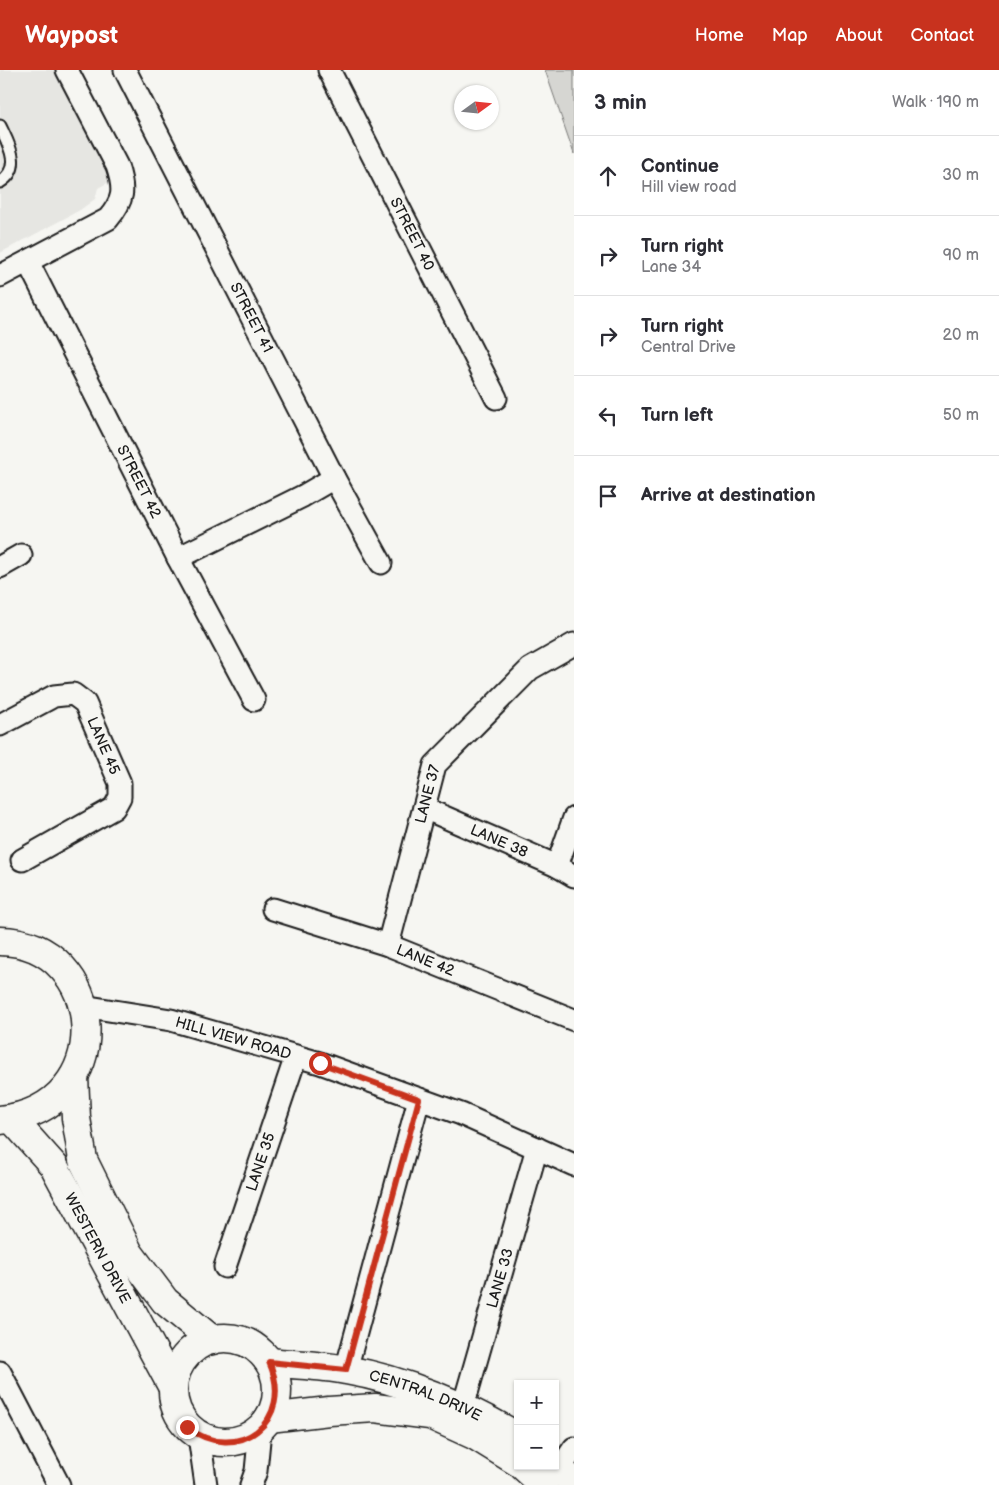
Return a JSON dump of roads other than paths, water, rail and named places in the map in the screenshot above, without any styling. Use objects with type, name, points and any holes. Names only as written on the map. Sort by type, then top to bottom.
[{"type":"street","points":[[0,276],[108,219],[119,206],[122,194],[122,181],[117,166],[67,70]]},
{"type":"street","name":"STREET 41","points":[[125,70],[334,478],[381,563]]},
{"type":"street","name":"STREET 40","points":[[329,70],[496,398]]},
{"type":"street","name":"STREET 42","points":[[28,262],[178,558],[254,700]]},
{"type":"street","points":[[178,558],[303,496],[334,478]]},
{"type":"street","points":[[0,567],[21,555]]},
{"type":"street","name":"LANE 37","points":[[388,945],[435,765],[530,669],[574,644]]},
{"type":"street","name":"LANE 45","points":[[0,725],[54,696],[73,694],[85,703],[120,783],[120,797],[114,808],[22,860]]},
{"type":"street","name":"LANE 38","points":[[424,808],[566,871]]},
{"type":"street","points":[[566,871],[574,818]]},
{"type":"street","name":"LANE 42","points":[[274,909],[388,945],[574,1020]]},
{"type":"street","points":[[0,942],[20,944],[48,957],[70,978],[83,1006],[87,1030],[80,1066],[74,1077],[57,1097],[36,1111],[6,1120]]},
{"type":"street","name":"HILL VIEW ROAD","points":[[83,1006],[171,1020],[296,1056],[461,1114],[574,1165]]},
{"type":"street","name":"LANE 35","points":[[225,1267],[296,1056]]},
{"type":"street","name":"WESTERN DRIVE","points":[[74,1077],[76,1118],[83,1160],[128,1253],[165,1301],[212,1340]]},
{"type":"street","points":[[346,1370],[419,1099]]},
{"type":"street","name":"WESTERN DRIVE","points":[[6,1120],[54,1166],[172,1386]]},
{"type":"street","name":"LANE 33","points":[[463,1408],[537,1148]]},
{"type":"street","points":[[251,1485],[256,1471],[264,1424],[275,1405],[276,1376],[269,1362],[260,1351],[248,1343],[234,1338],[220,1337],[193,1348],[182,1359],[175,1372],[172,1386],[174,1401],[179,1415],[187,1427],[198,1436],[214,1442],[230,1442],[246,1438],[264,1424]]},
{"type":"street","name":"CENTRAL DRIVE","points":[[269,1362],[346,1370],[422,1392],[478,1413],[514,1435]]},
{"type":"street","points":[[0,1372],[59,1485]]},
{"type":"street","name":"CENTRAL DRIVE","points":[[264,1424],[329,1411],[375,1408],[430,1414],[476,1436],[514,1460]]},
{"type":"street","points":[[198,1436],[206,1485]]},
{"type":"lane","points":[[0,126],[13,158],[12,170],[0,182]]}]
